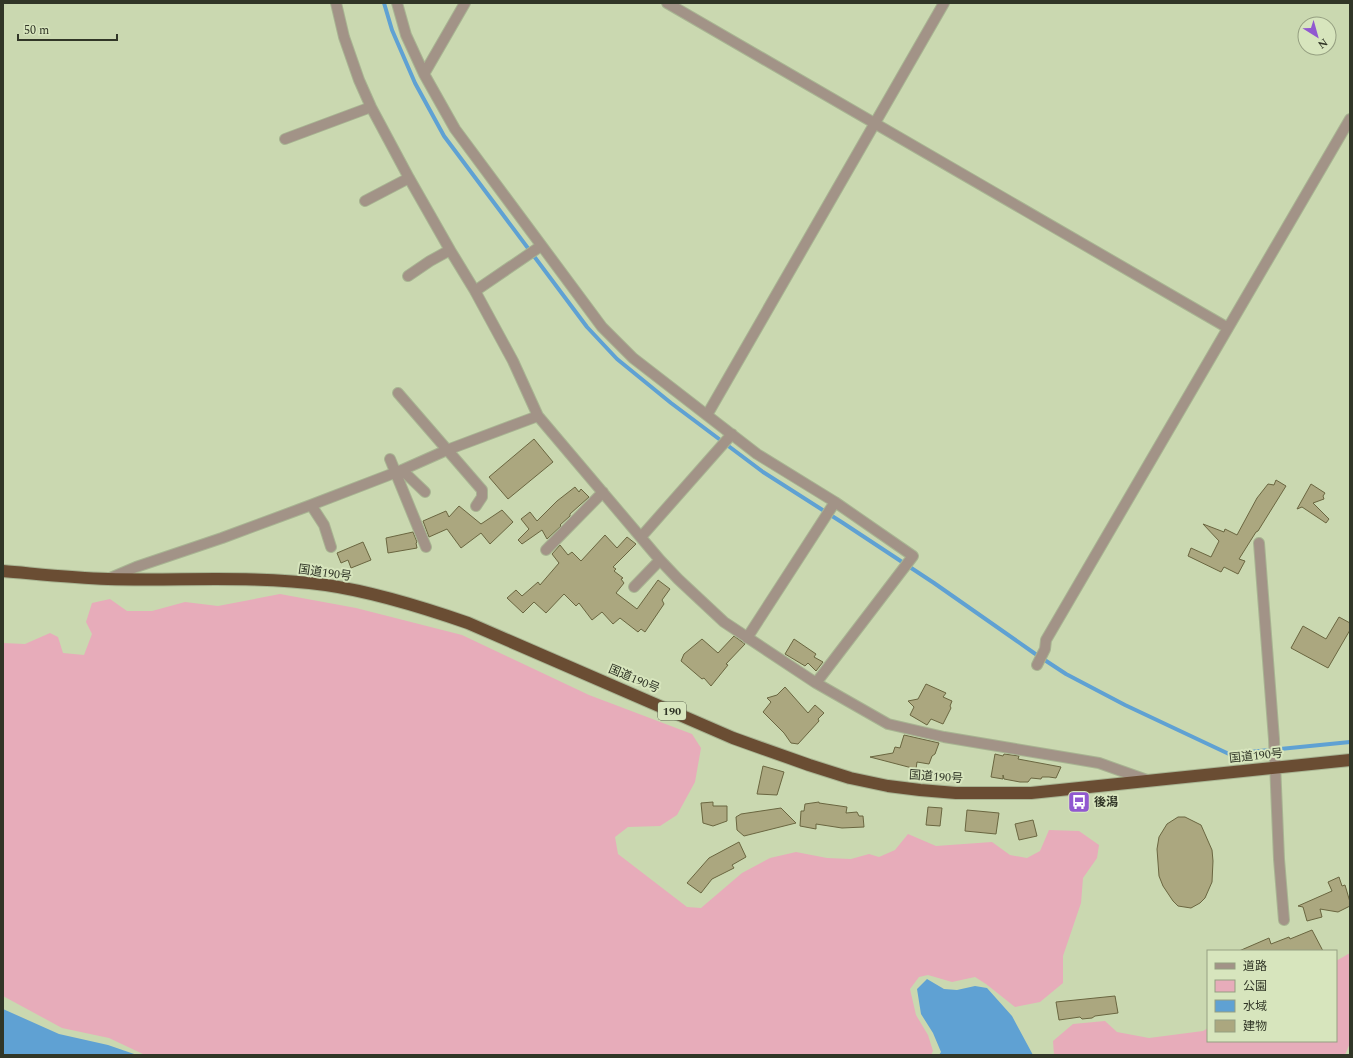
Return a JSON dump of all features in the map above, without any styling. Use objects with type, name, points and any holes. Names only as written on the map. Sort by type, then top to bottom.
[{"type":"highway","name":"国道190号","points":[[3,571],[107,579],[254,579],[325,585],[426,608],[468,623],[734,738],[850,778],[888,786],[956,793],[1031,793],[1350,760]]},
{"type":"street","points":[[336,3],[344,37],[359,80],[371,107],[409,178],[475,291],[513,361],[538,416],[660,560],[678,579],[724,622],[747,638],[816,683],[888,724],[944,737],[1099,763],[1147,780]]},
{"type":"street","points":[[397,3],[406,35],[424,74],[455,129],[602,327],[633,358],[757,454],[835,502],[913,556],[816,683]]},
{"type":"street","points":[[424,74],[465,3]]},
{"type":"street","points":[[667,3],[1228,328]]},
{"type":"street","points":[[707,415],[944,3]]},
{"type":"street","points":[[285,139],[371,107]]},
{"type":"street","points":[[1037,665],[1046,649],[1046,640],[1350,118]]},
{"type":"street","points":[[365,201],[409,178]]},
{"type":"street","points":[[475,291],[541,246]]},
{"type":"street","points":[[408,276],[450,250]]},
{"type":"street","points":[[398,393],[482,490],[482,497],[476,506]]},
{"type":"street","points":[[107,579],[136,567],[222,538],[311,505],[447,450],[538,416]]},
{"type":"street","points":[[641,536],[732,434]]},
{"type":"street","points":[[390,459],[398,471],[426,547]]},
{"type":"street","points":[[398,471],[425,492]]},
{"type":"street","points":[[546,550],[603,492]]},
{"type":"street","points":[[747,638],[835,502]]},
{"type":"street","points":[[311,505],[324,525],[331,547]]},
{"type":"street","points":[[1259,543],[1274,739],[1279,859],[1284,920]]},
{"type":"street","points":[[634,587],[660,560]]},
{"type":"green space","points":[[280,594],[356,608],[462,635],[589,695],[692,734],[701,748],[695,782],[677,815],[660,826],[628,827],[615,837],[618,854],[687,907],[701,908],[742,873],[770,858],[796,852],[827,858],[851,859],[869,854],[879,857],[895,850],[908,834],[936,846],[992,842],[1010,855],[1027,858],[1040,851],[1049,830],[1079,831],[1099,845],[1097,858],[1083,878],[1081,903],[1063,956],[1063,983],[1040,1002],[1015,1007],[975,977],[952,982],[928,975],[919,977],[910,989],[916,1015],[928,1035],[933,1051],[931,1055],[145,1055],[109,1038],[62,1028],[3,996],[3,643],[25,644],[50,633],[58,637],[63,653],[84,655],[92,634],[86,622],[92,603],[110,599],[127,611],[152,611],[185,602],[218,606]]},
{"type":"green space","points":[[1350,953],[1350,1043],[1345,1055],[1054,1055],[1053,1041],[1073,1024],[1105,1021],[1117,1032],[1149,1038],[1203,1031],[1207,1029],[1207,1042],[1337,1042],[1337,960]]},
{"type":"water","points":[[927,979],[944,989],[957,990],[975,986],[987,988],[1012,1016],[1033,1055],[939,1055],[941,1052],[933,1033],[921,1014],[917,989]]},
{"type":"water","points":[[3,1009],[59,1034],[108,1045],[137,1055],[3,1055]]},
{"type":"building","points":[[534,439],[553,462],[508,499],[489,477]]},
{"type":"building","points":[[1276,480],[1286,486],[1239,559],[1245,561],[1238,574],[1224,567],[1221,572],[1188,556],[1191,548],[1211,557],[1219,541],[1203,524],[1224,532],[1225,529],[1237,535],[1257,498],[1268,484],[1274,485]]},
{"type":"building","points":[[1311,484],[1325,493],[1323,496],[1324,499],[1313,503],[1329,519],[1326,523],[1302,507],[1297,509]]},
{"type":"building","points":[[575,487],[579,492],[581,489],[589,497],[570,514],[570,516],[560,525],[561,526],[547,539],[542,530],[522,544],[518,540],[529,529],[521,519],[530,512],[537,521],[557,501]]},
{"type":"building","points":[[459,506],[481,524],[502,510],[513,522],[490,544],[481,533],[461,548],[447,529],[429,537],[423,521],[446,511],[449,517]]},
{"type":"building","points":[[413,532],[417,542],[417,548],[388,553],[386,538]]},
{"type":"building","points":[[605,535],[617,548],[627,537],[636,544],[613,567],[616,569],[614,571],[623,578],[621,579],[624,583],[616,593],[637,609],[658,580],[670,589],[662,600],[664,604],[645,632],[641,629],[638,632],[620,618],[613,624],[602,612],[592,620],[579,603],[576,606],[564,594],[546,613],[534,602],[523,613],[507,598],[516,590],[522,596],[538,582],[540,585],[559,563],[552,554],[560,545],[568,555],[572,552],[581,561]]},
{"type":"building","points":[[363,542],[371,560],[351,568],[348,560],[341,563],[337,553]]},
{"type":"building","points":[[1339,617],[1350,623],[1350,630],[1328,668],[1291,648],[1303,626],[1326,639]]},
{"type":"building","points":[[734,636],[745,644],[726,664],[728,665],[711,686],[704,678],[702,679],[681,661],[684,654],[702,639],[718,653]]},
{"type":"building","points":[[794,639],[816,654],[814,657],[823,662],[816,671],[808,663],[805,666],[785,654]]},
{"type":"building","points":[[926,684],[946,693],[943,697],[952,701],[950,706],[951,708],[943,724],[931,719],[927,725],[910,715],[914,707],[908,701],[918,699]]},
{"type":"building","points":[[785,687],[808,713],[815,705],[824,713],[818,719],[819,721],[798,744],[791,743],[784,733],[763,712],[771,702],[767,698],[777,695]]},
{"type":"building","points":[[904,735],[939,743],[929,764],[917,762],[916,769],[870,757],[893,753],[895,747],[900,748]]},
{"type":"building","points":[[995,754],[1003,756],[1004,754],[1019,756],[1018,759],[1061,767],[1056,778],[1031,778],[1028,782],[1004,779],[1003,775],[1003,779],[991,777]]},
{"type":"building","points":[[763,766],[784,772],[777,795],[757,794]]},
{"type":"building","points":[[713,802],[713,806],[727,806],[727,821],[713,826],[703,823],[701,803]]},
{"type":"building","points":[[819,802],[847,807],[846,813],[857,812],[859,816],[863,816],[864,827],[842,828],[816,824],[816,829],[800,826],[801,811],[804,811],[805,804]]},
{"type":"building","points":[[928,807],[942,808],[940,826],[926,825]]},
{"type":"building","points":[[781,808],[796,823],[744,836],[737,830],[736,817],[741,814]]},
{"type":"building","points":[[967,810],[999,813],[996,834],[965,831]]},
{"type":"building","points":[[1178,817],[1185,817],[1201,825],[1212,850],[1212,882],[1205,898],[1191,908],[1178,906],[1173,901],[1163,886],[1159,876],[1157,849],[1159,837],[1167,824]]},
{"type":"building","points":[[1033,820],[1037,836],[1019,840],[1015,824]]},
{"type":"building","points":[[739,842],[746,857],[732,865],[734,868],[712,879],[701,893],[687,883],[709,858]]},
{"type":"building","points":[[1339,877],[1342,886],[1345,885],[1350,906],[1338,912],[1320,909],[1322,917],[1307,921],[1303,907],[1298,906],[1332,891],[1328,882]]},
{"type":"building","points":[[1312,930],[1322,950],[1241,950],[1269,938],[1271,944],[1289,937],[1290,939]]},
{"type":"building","points":[[1115,996],[1118,1013],[1095,1016],[1092,1018],[1082,1019],[1080,1017],[1059,1020],[1056,1002]]},
{"type":"waterway","points":[[384,3],[392,30],[415,83],[444,136],[587,327],[617,359],[671,403],[763,472],[934,583],[1034,653],[1066,674],[1125,705],[1229,754],[1350,742]]},
{"type":"place","name":"後潟","points":[[1079,802]]}]
